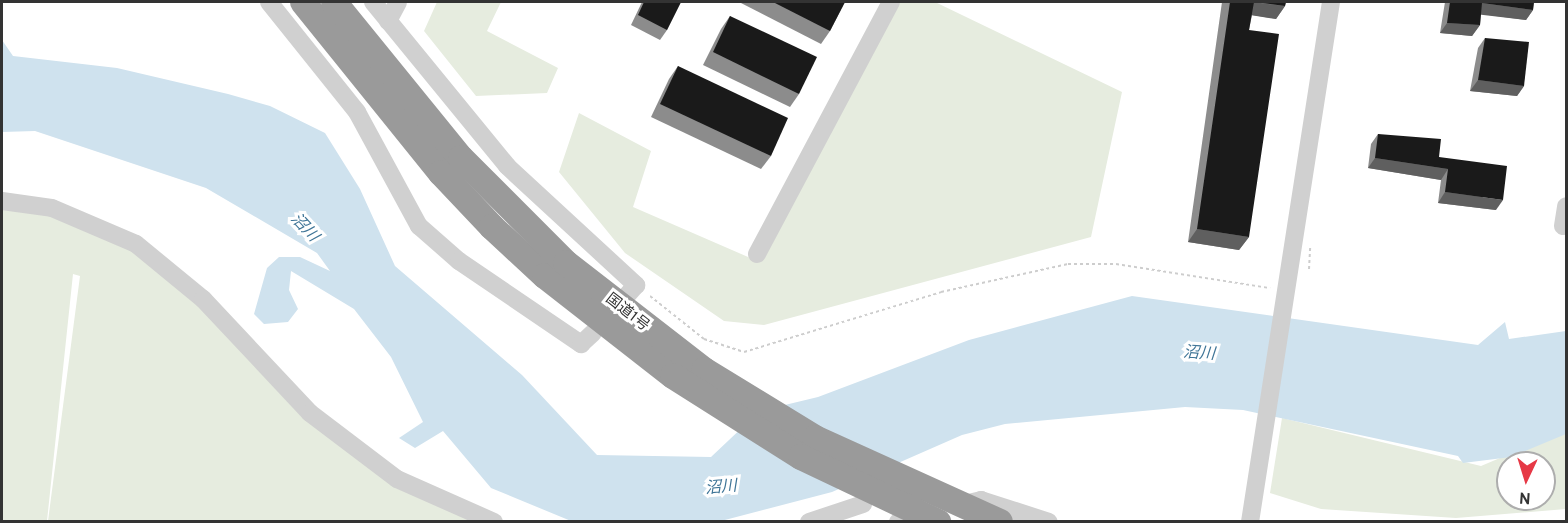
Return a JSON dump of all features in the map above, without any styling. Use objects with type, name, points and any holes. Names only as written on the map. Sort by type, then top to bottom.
[{"type":"highway","name":"国道1号","points":[[303,2],[441,173],[545,276],[673,376],[801,457],[938,522]]},
{"type":"highway","name":"国道1号","points":[[334,2],[461,158],[566,263],[704,370],[815,438],[999,522]]},
{"type":"street","points":[[269,2],[357,112],[419,226],[459,261],[581,344],[593,333]]},
{"type":"street","points":[[373,2],[507,166],[630,292]]},
{"type":"street","points":[[388,21],[398,2]]},
{"type":"street","points":[[757,254],[891,2]]},
{"type":"street","points":[[1250,522],[1261,466],[1331,2]]},
{"type":"street","points":[[2,201],[52,208],[136,244],[202,299],[310,413],[397,479],[494,522]]},
{"type":"street","points":[[1563,226],[1566,206]]},
{"type":"street","points":[[898,522],[981,500],[1049,522]]},
{"type":"street","points":[[808,522],[863,504]]},
{"type":"path","points":[[630,292],[704,339],[744,352],[941,292],[1068,264],[1116,264],[1287,294]]},
{"type":"shaded area","points":[[437,2],[501,2],[487,31],[558,68],[547,93],[476,96],[424,31]]},
{"type":"shaded area","points":[[892,2],[935,2],[1122,92],[1091,237],[764,325],[724,321],[625,253],[559,172],[579,113],[651,151],[633,207],[755,260]]},
{"type":"shaded area","points":[[2,210],[42,213],[117,241],[163,267],[327,432],[492,521],[48,521],[80,276],[73,274],[47,521],[2,521]]},
{"type":"shaded area","points":[[1282,418],[1481,466],[1496,460],[1496,511],[1542,511],[1456,518],[1321,509],[1270,493]]},
{"type":"shaded area","points":[[1566,430],[1566,509],[1556,510],[1556,451],[1516,451]]},
{"type":"water","name":"沼川","points":[[2,40],[13,56],[117,68],[228,94],[270,106],[325,133],[360,189],[395,266],[522,375],[597,455],[711,457],[747,423],[747,414],[818,397],[969,340],[1132,296],[1478,345],[1505,322],[1509,339],[1566,331],[1566,434],[1525,451],[1496,451],[1496,459],[1463,463],[1458,456],[1243,410],[1185,407],[1005,424],[962,435],[832,492],[721,521],[571,521],[491,488],[443,431],[415,448],[399,438],[423,422],[391,357],[354,309],[291,271],[289,290],[298,309],[288,322],[264,324],[254,314],[267,268],[279,257],[300,257],[330,271],[317,253],[206,188],[35,131],[2,132]]},
{"type":"building","points":[[644,2],[681,2],[667,30],[638,15]]},
{"type":"building","points":[[773,2],[845,2],[830,31]]},
{"type":"building","points":[[1230,2],[1254,2],[1249,30],[1279,34],[1249,237],[1197,229]]},
{"type":"building","points":[[1255,2],[1286,2],[1285,6]]},
{"type":"building","points":[[1450,2],[1534,2],[1533,10],[1482,3],[1480,25],[1447,23]]},
{"type":"building","points":[[730,16],[817,57],[799,94],[713,52]]},
{"type":"building","points":[[1485,38],[1529,42],[1524,86],[1478,80]]},
{"type":"building","points":[[678,66],[788,118],[771,156],[660,104]]},
{"type":"building","points":[[1378,134],[1441,139],[1439,157],[1507,166],[1503,200],[1445,192],[1448,169],[1375,158]]}]
